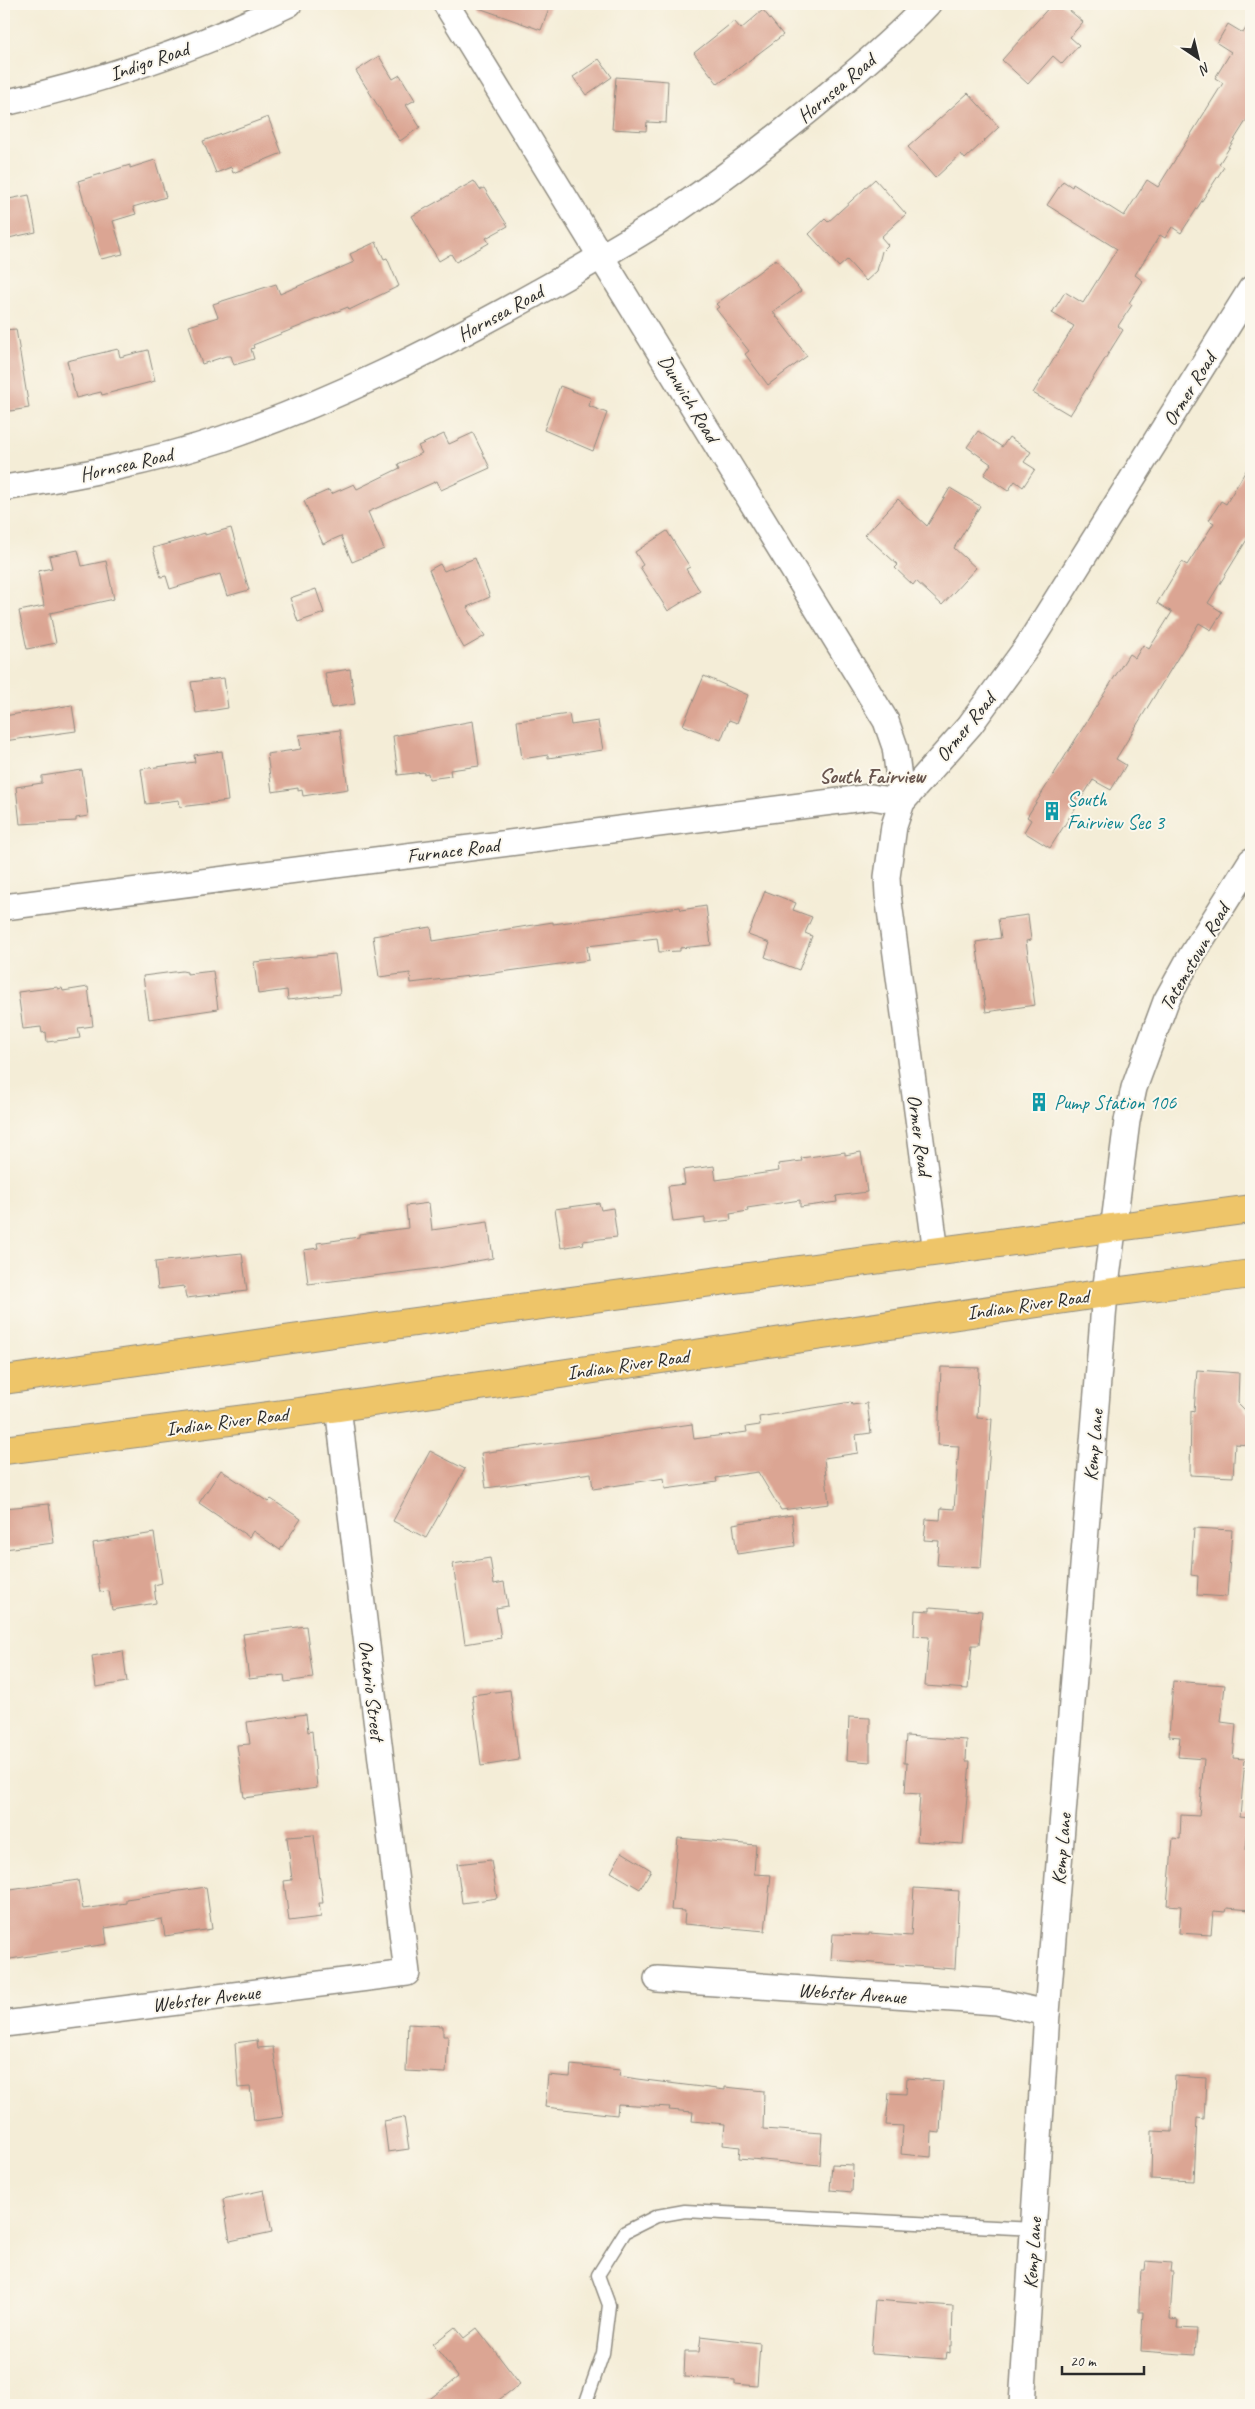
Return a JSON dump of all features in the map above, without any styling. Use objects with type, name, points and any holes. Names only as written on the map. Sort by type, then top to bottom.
[{"type":"main road","points":[[4,1380],[1113,1226],[1251,1209]]},
{"type":"main road","name":"Indian River Road","points":[[4,1450],[338,1407],[1105,1293],[1251,1274]]},
{"type":"street","name":"Indigo Road","points":[[4,103],[36,96],[153,62],[234,30],[289,4]]},
{"type":"street","name":"Dunwich Road","points":[[446,4],[886,720],[896,747],[902,802]]},
{"type":"street","name":"Hornsea Road","points":[[4,488],[62,479],[170,454],[220,440],[318,404],[415,359],[602,256],[678,209],[791,125],[871,58],[928,4]]},
{"type":"street","name":"Ormer Road","points":[[936,1252],[886,877],[894,826],[902,802],[970,725],[1027,647],[1251,289]]},
{"type":"street","name":"Furnace Road","points":[[4,907],[871,797],[902,802]]},
{"type":"street","name":"Tatemstown Road","points":[[1105,1293],[1127,1122],[1134,1088],[1166,1001],[1188,961],[1251,861]]},
{"type":"street","name":"Kemp Lane","points":[[1022,2405],[1048,2012],[1105,1293]]},
{"type":"street","name":"Ontario Street","points":[[338,1407],[408,1973]]},
{"type":"street","name":"Webster Avenue","points":[[4,2024],[408,1973]]},
{"type":"street","name":"Webster Avenue","points":[[657,1979],[996,2002],[1048,2012]]},
{"type":"lane","points":[[585,2405],[603,2352],[609,2305],[598,2275],[625,2232],[657,2216],[686,2211],[1034,2229]]},
{"type":"building","points":[[476,4],[551,4],[541,30],[476,7]]},
{"type":"building","points":[[1052,4],[1062,4],[1083,22],[1070,37],[1079,45],[1062,64],[1053,56],[1028,84],[1002,60]]},
{"type":"building","points":[[763,10],[783,35],[718,84],[694,53],[734,21],[741,29]]},
{"type":"building","points":[[1251,20],[1251,113],[1219,164],[1224,167],[1181,233],[1172,227],[1165,238],[1160,235],[1135,275],[1143,281],[1129,303],[1132,305],[1118,326],[1123,330],[1070,415],[1033,393],[1074,326],[1052,313],[1065,292],[1083,303],[1117,249],[1047,205],[1063,181],[1072,187],[1073,184],[1124,216],[1147,180],[1158,187],[1223,83],[1215,78],[1231,52],[1217,43],[1228,24],[1243,33]]},
{"type":"building","points":[[379,56],[393,79],[400,75],[415,100],[406,105],[420,127],[400,141],[356,71]]},
{"type":"building","points":[[599,59],[612,77],[586,95],[573,77]]},
{"type":"building","points":[[616,77],[668,81],[666,123],[647,122],[646,131],[612,129]]},
{"type":"building","points":[[968,93],[999,127],[965,159],[961,154],[935,178],[908,147]]},
{"type":"building","points":[[268,117],[282,153],[233,173],[231,167],[216,173],[203,141]]},
{"type":"building","points":[[155,160],[166,197],[133,207],[136,214],[113,221],[123,254],[101,259],[78,181],[130,165],[130,168]]},
{"type":"building","points":[[875,179],[906,214],[881,237],[888,245],[882,251],[877,271],[866,281],[847,260],[839,267],[809,234],[825,219],[828,222]]},
{"type":"building","points":[[474,181],[480,190],[484,188],[508,226],[486,238],[489,243],[456,262],[451,254],[439,261],[412,216]]},
{"type":"building","points":[[29,195],[36,232],[4,239],[4,200]]},
{"type":"building","points":[[376,242],[384,259],[387,258],[399,286],[349,310],[348,307],[253,345],[254,348],[251,349],[254,359],[234,365],[231,356],[226,356],[202,364],[189,326],[218,317],[213,304],[276,284],[280,294],[354,262],[350,254]]},
{"type":"building","points":[[776,259],[801,291],[773,312],[807,356],[768,385],[745,354],[749,351],[716,309],[719,307],[716,304]]},
{"type":"building","points":[[16,329],[29,408],[4,412],[4,330]]},
{"type":"building","points":[[118,349],[120,357],[148,350],[155,381],[102,395],[101,392],[76,398],[67,361]]},
{"type":"building","points":[[560,386],[591,398],[589,406],[607,413],[593,451],[544,430]]},
{"type":"building","points":[[978,431],[1002,447],[1009,437],[1031,452],[1024,462],[1035,469],[1023,487],[1015,481],[1008,491],[984,475],[991,464],[967,447]]},
{"type":"building","points":[[473,433],[490,468],[441,490],[437,481],[368,512],[384,549],[352,562],[341,536],[323,544],[304,501],[329,490],[331,494],[354,484],[357,489],[400,468],[398,464],[422,453],[418,446],[444,434],[449,444]]},
{"type":"building","points":[[1251,462],[1251,533],[1208,603],[1222,612],[1211,630],[1199,623],[1116,759],[1126,765],[1111,790],[1093,780],[1050,848],[1024,832],[1031,820],[1027,817],[1129,654],[1135,658],[1143,645],[1149,649],[1172,612],[1157,603],[1182,562],[1187,565],[1214,523],[1209,520],[1221,501],[1226,504]]},
{"type":"building","points":[[950,488],[980,506],[954,548],[976,568],[942,605],[916,581],[913,585],[895,568],[898,565],[865,535],[898,499],[927,526]]},
{"type":"building","points":[[231,528],[249,590],[227,596],[220,574],[170,589],[166,576],[161,577],[153,548],[205,533],[205,535]]},
{"type":"building","points":[[667,531],[690,567],[686,569],[700,591],[668,611],[640,567],[643,565],[635,552]]},
{"type":"building","points":[[78,550],[82,566],[106,561],[114,599],[50,613],[56,643],[27,649],[19,611],[44,606],[38,571],[52,568],[49,556]]},
{"type":"building","points":[[475,558],[490,597],[467,607],[485,636],[464,648],[429,570],[440,564],[444,571]]},
{"type":"building","points":[[316,589],[324,613],[298,622],[290,598]]},
{"type":"building","points":[[350,669],[355,704],[331,708],[325,673]]},
{"type":"building","points":[[704,676],[748,695],[737,723],[729,720],[721,740],[683,725]]},
{"type":"building","points":[[224,678],[228,708],[196,713],[191,682]]},
{"type":"building","points":[[72,705],[76,731],[4,741],[4,716]]},
{"type":"building","points":[[569,714],[571,725],[598,721],[603,750],[548,758],[548,755],[522,759],[517,721]]},
{"type":"building","points":[[473,721],[479,766],[450,770],[451,776],[429,779],[428,773],[424,774],[423,772],[398,775],[393,736]]},
{"type":"building","points":[[340,730],[348,789],[303,796],[302,790],[298,791],[298,788],[272,792],[267,754],[301,749],[299,735]]},
{"type":"building","points":[[222,751],[228,801],[180,807],[179,800],[146,804],[141,769],[195,762],[194,755]]},
{"type":"building","points":[[82,770],[88,816],[76,818],[76,821],[20,824],[16,787],[42,783],[42,776]]},
{"type":"building","points":[[765,891],[796,903],[793,910],[812,917],[805,933],[812,936],[799,970],[765,957],[770,943],[748,935]]},
{"type":"building","points":[[706,906],[711,945],[680,948],[680,951],[659,952],[657,938],[587,946],[589,960],[411,983],[410,973],[379,977],[373,936],[431,927],[433,941],[553,922],[553,924],[680,907],[681,910]]},
{"type":"building","points":[[1028,915],[1031,940],[1026,941],[1035,1005],[986,1012],[976,942],[1001,938],[998,919]]},
{"type":"building","points":[[335,954],[340,994],[288,1000],[287,990],[258,994],[254,962]]},
{"type":"building","points":[[213,971],[218,1009],[149,1019],[143,976],[187,972],[187,974]]},
{"type":"building","points":[[58,987],[58,989],[62,988],[63,991],[88,987],[93,1026],[78,1028],[80,1038],[47,1042],[46,1032],[42,1033],[41,1027],[23,1029],[18,992]]},
{"type":"building","points":[[845,1152],[845,1155],[861,1152],[867,1192],[836,1196],[837,1202],[800,1207],[800,1200],[747,1208],[748,1211],[730,1214],[731,1220],[705,1223],[705,1218],[673,1222],[668,1186],[685,1184],[683,1170],[714,1166],[716,1180],[779,1171],[778,1164],[802,1161],[801,1158]]},
{"type":"building","points":[[429,1203],[432,1230],[488,1222],[493,1258],[438,1268],[308,1284],[304,1250],[318,1248],[317,1243],[359,1237],[359,1234],[408,1228],[406,1206]]},
{"type":"building","points":[[599,1203],[601,1210],[613,1208],[617,1237],[583,1241],[584,1244],[561,1248],[555,1209]]},
{"type":"building","points":[[242,1253],[247,1291],[186,1298],[184,1286],[158,1289],[155,1262]]},
{"type":"building","points":[[941,1367],[979,1368],[977,1418],[992,1419],[981,1568],[937,1565],[939,1541],[924,1540],[926,1519],[940,1520],[941,1508],[954,1509],[959,1446],[938,1445]]},
{"type":"building","points":[[1197,1370],[1239,1373],[1238,1403],[1251,1416],[1251,1441],[1250,1445],[1235,1444],[1233,1477],[1190,1475],[1191,1411],[1194,1412]]},
{"type":"building","points":[[851,1402],[852,1405],[867,1403],[871,1433],[856,1435],[858,1453],[824,1458],[829,1504],[781,1510],[758,1472],[716,1478],[717,1482],[665,1489],[664,1478],[593,1489],[591,1473],[486,1488],[481,1453],[692,1424],[694,1439],[747,1432],[746,1427],[760,1425],[759,1417]]},
{"type":"building","points":[[430,1451],[465,1469],[426,1538],[393,1521]]},
{"type":"building","points":[[221,1470],[268,1502],[271,1499],[301,1519],[280,1550],[253,1531],[249,1537],[199,1503]]},
{"type":"building","points":[[49,1504],[54,1543],[4,1549],[4,1508]]},
{"type":"building","points":[[792,1515],[795,1546],[737,1554],[733,1524]]},
{"type":"building","points":[[1194,1528],[1232,1530],[1227,1597],[1197,1595],[1198,1576],[1191,1575]]},
{"type":"building","points":[[154,1533],[162,1583],[154,1585],[156,1603],[112,1610],[109,1591],[100,1592],[93,1543]]},
{"type":"building","points":[[490,1558],[494,1584],[504,1582],[508,1606],[496,1608],[501,1638],[465,1644],[453,1564]]},
{"type":"building","points":[[930,1607],[982,1611],[979,1645],[972,1645],[968,1689],[925,1686],[929,1637],[914,1636],[915,1610],[930,1611]]},
{"type":"building","points":[[306,1626],[313,1678],[285,1682],[284,1675],[249,1679],[243,1634]]},
{"type":"building","points":[[123,1651],[127,1682],[96,1687],[92,1656]]},
{"type":"building","points":[[1173,1681],[1225,1685],[1221,1722],[1236,1724],[1233,1758],[1245,1759],[1240,1817],[1249,1818],[1246,1850],[1251,1850],[1251,1910],[1227,1908],[1226,1912],[1213,1911],[1211,1935],[1179,1933],[1181,1906],[1167,1905],[1173,1838],[1180,1839],[1181,1815],[1199,1816],[1204,1759],[1178,1757],[1180,1737],[1169,1736]]},
{"type":"building","points":[[510,1690],[519,1760],[481,1766],[472,1695]]},
{"type":"building","points":[[306,1714],[308,1732],[312,1731],[317,1788],[244,1798],[237,1745],[250,1744],[247,1722]]},
{"type":"building","points":[[849,1717],[870,1718],[870,1762],[847,1760]]},
{"type":"building","points":[[906,1736],[967,1740],[966,1761],[970,1761],[963,1844],[917,1841],[920,1794],[905,1793],[907,1763],[904,1763]]},
{"type":"building","points":[[314,1835],[323,1903],[319,1903],[321,1917],[289,1921],[284,1881],[292,1880],[287,1837]]},
{"type":"building","points":[[678,1838],[756,1845],[754,1874],[771,1875],[765,1931],[684,1924],[685,1911],[671,1910]]},
{"type":"building","points":[[622,1852],[651,1870],[640,1889],[611,1872]]},
{"type":"building","points":[[491,1860],[497,1898],[462,1903],[457,1864]]},
{"type":"building","points":[[78,1880],[83,1909],[126,1903],[126,1899],[206,1887],[212,1929],[165,1936],[162,1919],[105,1928],[107,1944],[4,1960],[4,1891]]},
{"type":"building","points":[[914,1888],[959,1891],[955,1969],[831,1960],[833,1934],[869,1935],[869,1933],[911,1936]]},
{"type":"building","points":[[408,2024],[443,2026],[443,2036],[448,2036],[446,2073],[406,2071]]},
{"type":"building","points":[[257,2040],[258,2048],[273,2047],[283,2117],[254,2121],[250,2087],[238,2088],[235,2043]]},
{"type":"building","points":[[571,2065],[620,2070],[619,2076],[637,2079],[725,2090],[725,2087],[764,2091],[763,2129],[822,2133],[820,2165],[739,2158],[740,2147],[723,2145],[725,2124],[692,2121],[693,2112],[669,2110],[670,2107],[618,2104],[617,2115],[545,2107],[548,2075],[570,2077]]},
{"type":"building","points":[[1175,2076],[1206,2078],[1204,2119],[1197,2118],[1194,2181],[1151,2179],[1152,2131],[1172,2132]]},
{"type":"building","points":[[907,2078],[943,2081],[940,2133],[932,2132],[931,2157],[901,2154],[903,2126],[886,2125],[889,2093],[906,2094]]},
{"type":"building","points":[[404,2117],[409,2149],[388,2152],[384,2121]]},
{"type":"building","points":[[832,2164],[853,2165],[852,2192],[830,2190]]},
{"type":"building","points":[[264,2190],[272,2232],[230,2241],[223,2199]]},
{"type":"building","points":[[1146,2261],[1171,2263],[1170,2272],[1173,2272],[1170,2319],[1178,2320],[1177,2328],[1197,2329],[1195,2355],[1141,2351],[1143,2312],[1139,2312],[1139,2299],[1141,2270],[1145,2270]]},
{"type":"building","points":[[875,2300],[953,2306],[952,2346],[950,2346],[950,2353],[947,2352],[946,2359],[871,2354]]},
{"type":"building","points":[[455,2327],[464,2338],[477,2328],[520,2384],[492,2405],[422,2405],[458,2377],[433,2344]]},
{"type":"building","points":[[701,2336],[760,2343],[757,2386],[735,2384],[735,2380],[684,2377],[685,2352],[699,2352]]},
{"type":"place","name":"South Fairview Sec 3","points":[[1052,811]]},
{"type":"place","name":"Pump Station 106","points":[[1039,1102]]},
{"type":"district","name":"South Fairview","points":[[872,776]]}]
